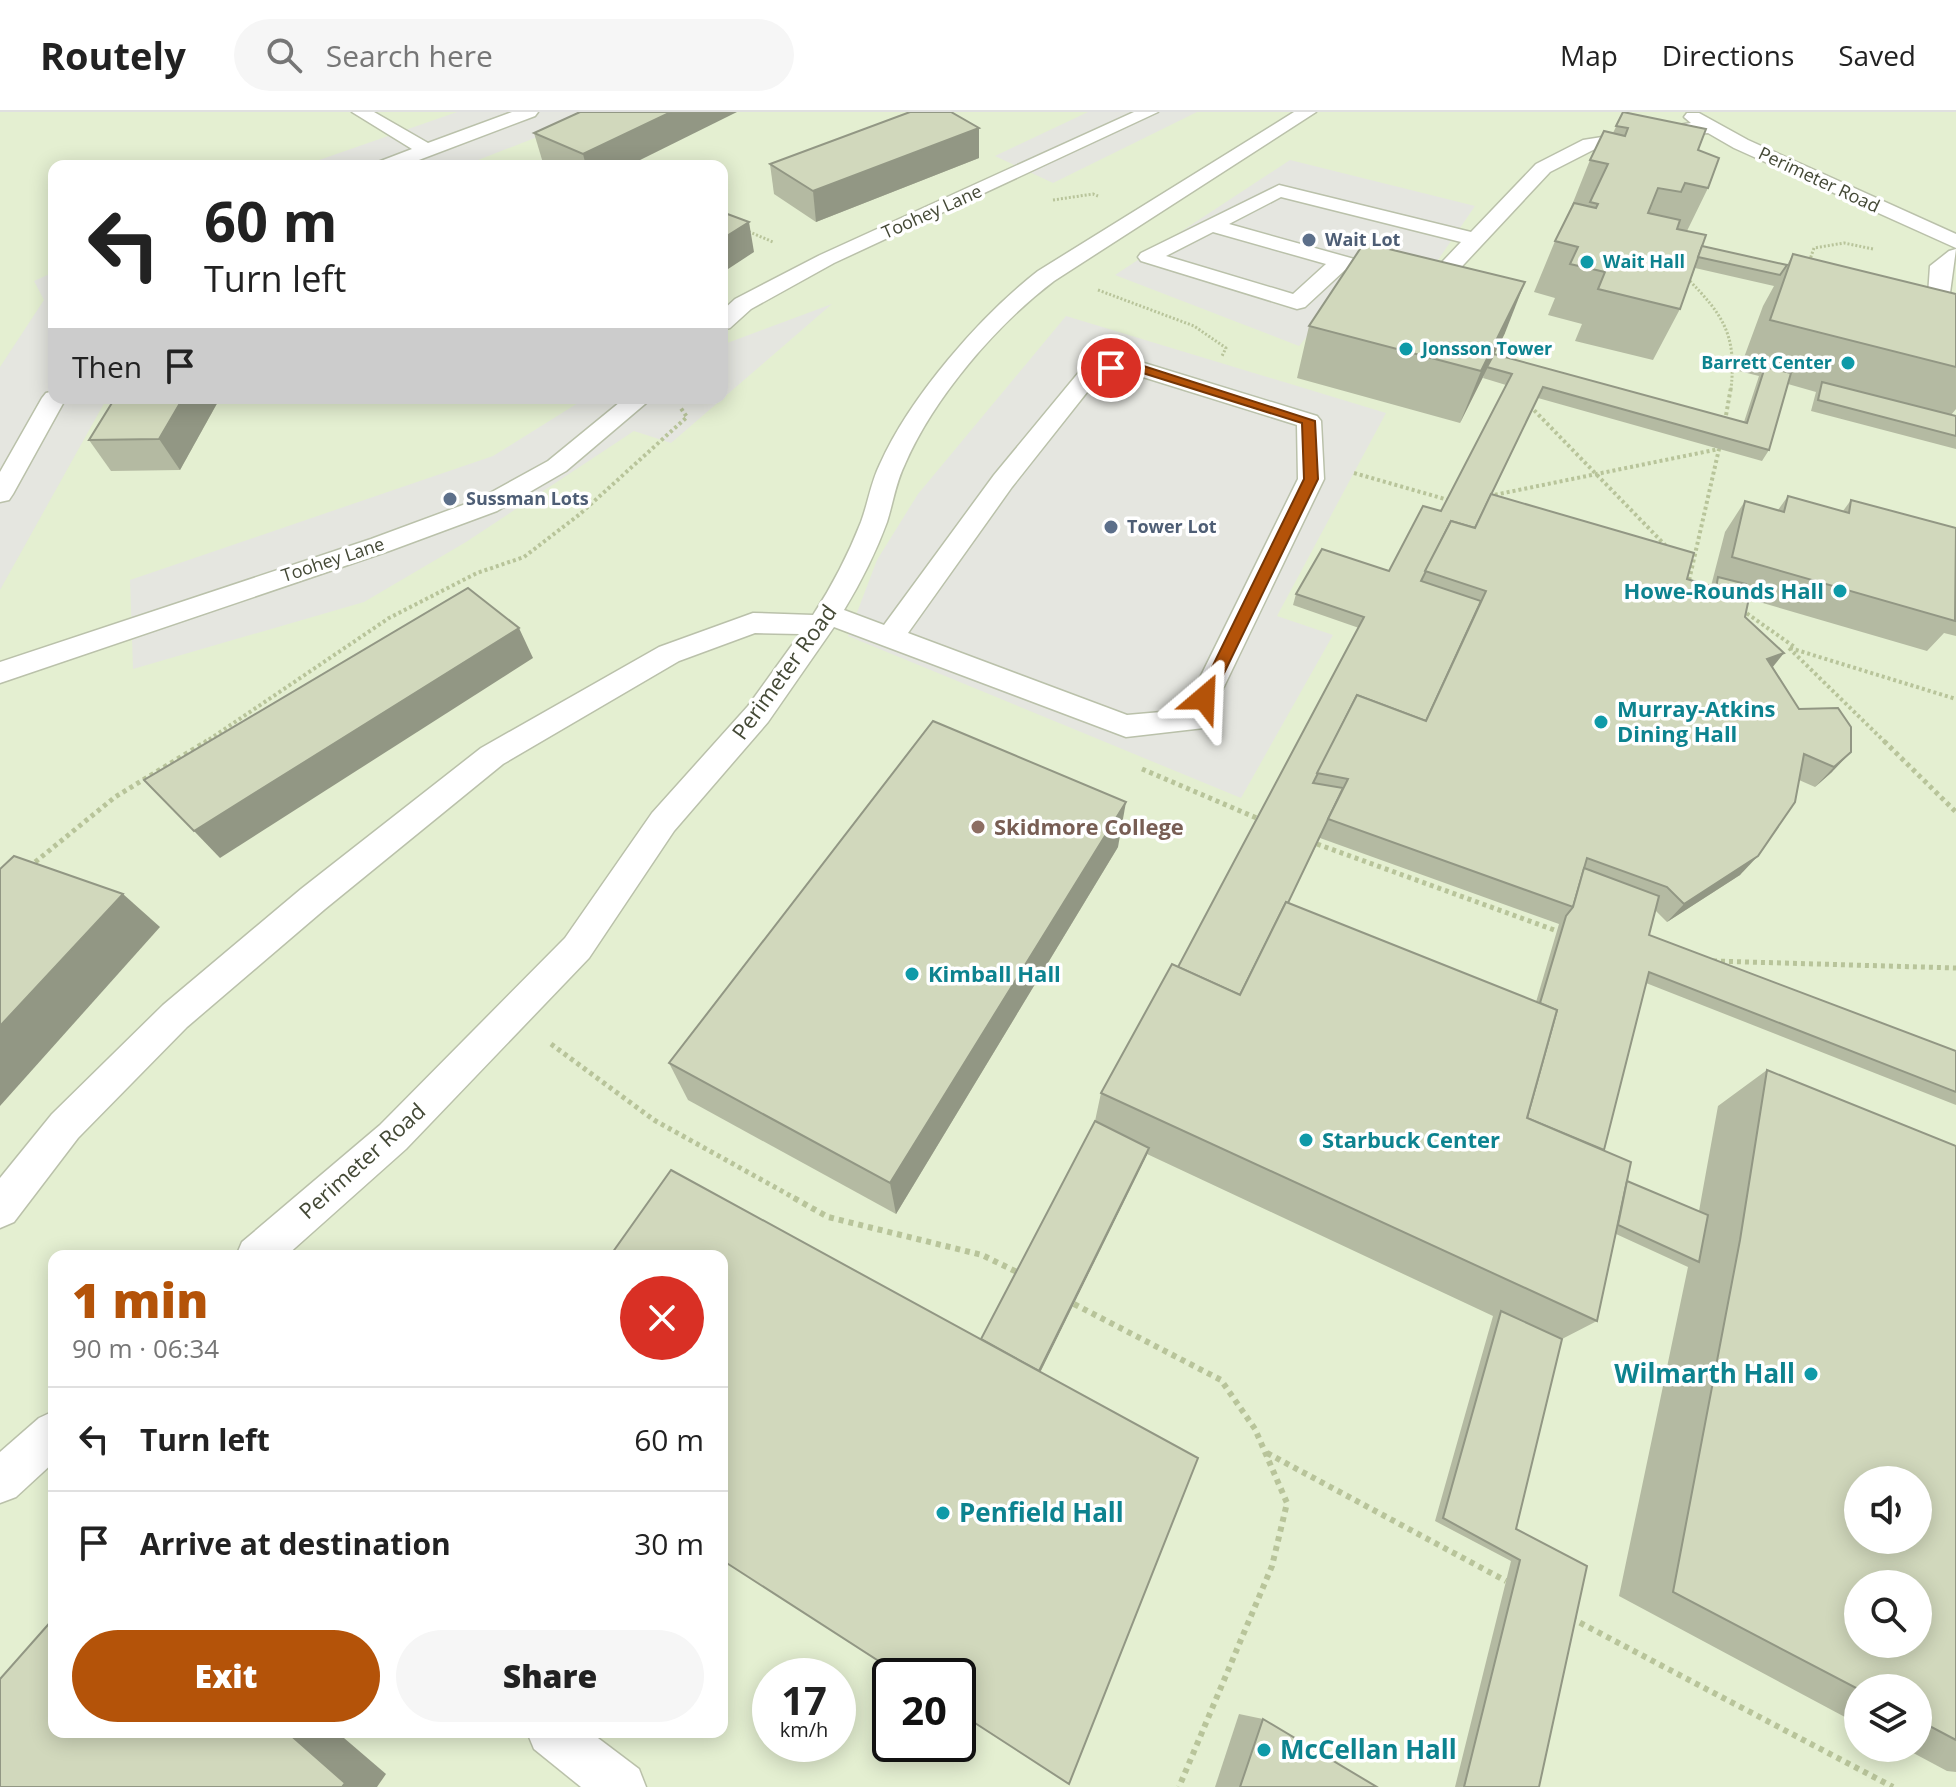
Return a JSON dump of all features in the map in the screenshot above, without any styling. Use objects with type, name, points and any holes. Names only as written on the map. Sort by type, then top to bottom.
[{"type":"lane","points":[[361,112],[428,151]]},
{"type":"lane","points":[[402,160],[529,112]]},
{"type":"lane","name":"Toohey Lane","points":[[728,318],[743,304],[827,259],[1149,112]]},
{"type":"lane","name":"Perimeter Road","points":[[263,1250],[393,1137],[577,948],[663,822],[758,714],[824,620],[844,588],[873,524],[892,464],[927,404],[1016,299],[1050,273],[1307,112]]},
{"type":"lane","name":"Perimeter Road","points":[[1685,112],[1741,144],[1956,242]]},
{"type":"lane","points":[[1211,225],[1430,287],[1543,168],[1590,144],[1662,131],[1711,127]]},
{"type":"lane","points":[[1341,262],[1297,302],[1148,257],[1279,191],[1475,239]]},
{"type":"lane","points":[[1948,261],[1939,295],[1956,307]]},
{"type":"lane","points":[[0,1209],[65,1126],[175,1016],[313,899],[492,756],[669,654],[753,623],[824,620],[891,636],[1126,726],[1194,720],[1311,479],[1309,421],[1131,366],[1092,371],[1003,481],[891,636]]},
{"type":"lane","points":[[0,494],[51,404]]},
{"type":"lane","name":"Toohey Lane","points":[[0,673],[380,545],[488,505],[557,466],[633,404]]},
{"type":"lane","points":[[0,1481],[48,1438]]},
{"type":"lane","points":[[559,1738],[621,1787]]},
{"type":"path","points":[[1805,274],[1814,248],[1844,243],[1948,261]]},
{"type":"path","points":[[1684,275],[1720,314],[1732,352],[1733,386],[1723,429]]},
{"type":"path","points":[[23,871],[115,797],[206,742],[389,618],[477,573],[524,557],[580,514],[687,417],[678,404]]},
{"type":"path","points":[[1530,406],[1670,550]]},
{"type":"path","points":[[1481,498],[1719,449],[1687,588],[1698,592]]},
{"type":"path","points":[[1353,473],[1464,505]]},
{"type":"path","points":[[1681,561],[1691,572]]},
{"type":"path","points":[[1736,606],[1800,651]]},
{"type":"path","points":[[1956,699],[1789,648],[1956,812]]},
{"type":"path","points":[[1317,844],[1557,931]]},
{"type":"path","points":[[1709,960],[1956,968]]},
{"type":"path","points":[[512,1015],[654,1120],[828,1217],[982,1255],[1019,1273]]},
{"type":"path","points":[[1074,1304],[1221,1380],[1255,1429],[1287,1503],[1272,1566],[1179,1787]]},
{"type":"path","points":[[1265,1452],[1506,1581]]},
{"type":"path","points":[[1566,1615],[1893,1787]]},
{"type":"shaded area","name":"Skidmore College","points":[[0,112],[1956,112],[1956,1787],[0,1787]]},
{"type":"shaded area","points":[[457,112],[601,112],[478,160],[319,160]]},
{"type":"shaded area","points":[[1088,112],[1197,112],[1053,183],[995,156]]},
{"type":"shaded area","name":"Wait Lot","points":[[1290,160],[1475,206],[1412,298],[1351,282],[1299,346],[1115,275]]},
{"type":"shaded area","points":[[48,275],[48,404],[104,404],[0,590],[0,367],[44,300],[34,281]]},
{"type":"shaded area","name":"Sussman Lots","points":[[832,304],[728,394],[728,343]]},
{"type":"shaded area","name":"Tower Lot","points":[[1066,316],[1386,413],[1277,616],[1333,635],[1241,798],[848,636],[877,560],[918,494]]},
{"type":"shaded area","name":"Sussman Lots","points":[[576,404],[716,404],[671,443],[634,431],[466,542],[364,602],[133,669],[130,580],[493,456]]},
{"type":"building","points":[[580,112],[671,112],[583,154],[534,133]]},
{"type":"building","points":[[910,112],[951,112],[979,128],[813,191],[770,164]]},
{"type":"building","points":[[1623,112],[1706,129],[1698,150],[1719,158],[1708,188],[1685,183],[1681,192],[1658,188],[1648,213],[1680,220],[1677,229],[1706,235],[1680,309],[1598,289],[1605,272],[1570,264],[1578,247],[1555,241],[1574,203],[1596,208],[1598,204],[1590,202],[1608,164],[1590,160],[1604,131],[1625,136],[1628,128],[1616,126]]},
{"type":"building","points":[[728,214],[749,222],[728,235]]},
{"type":"building","points":[[1364,243],[1525,282],[1481,371],[1309,326]]},
{"type":"building","points":[[1702,246],[1787,265],[1780,275],[1698,257]]},
{"type":"building","points":[[1793,254],[1956,294],[1956,367],[1770,320]]},
{"type":"building","points":[[1494,354],[1747,423],[1765,367],[1791,373],[1769,450],[1543,387],[1475,528],[1451,521],[1421,581],[1481,601],[1426,721],[1357,695],[1313,783],[1343,788],[1240,995],[1178,967],[1364,617],[1296,594],[1322,549],[1389,571],[1423,506],[1441,511],[1512,374],[1487,367]]},
{"type":"building","points":[[1822,382],[1956,416],[1956,436],[1818,400]]},
{"type":"building","points":[[111,404],[179,404],[159,439],[89,440]]},
{"type":"building","name":"Murray-Atkins Dining Hall","points":[[1491,494],[1694,553],[1687,579],[1749,598],[1745,617],[1784,653],[1767,659],[1799,709],[1838,708],[1851,727],[1851,752],[1834,767],[1804,754],[1795,802],[1758,856],[1684,904],[1667,887],[1587,858],[1573,907],[1328,819],[1348,779],[1317,773],[1357,695],[1426,721],[1486,591],[1425,571],[1451,521],[1475,528]]},
{"type":"building","points":[[1788,496],[1849,513],[1851,500],[1956,528],[1955,621],[1732,557],[1745,501],[1784,512]]},
{"type":"building","points":[[1718,577],[1746,584],[1744,596],[1716,588]]},
{"type":"building","points":[[468,588],[519,628],[194,831],[144,780]]},
{"type":"building","name":"Kimball Hall","points":[[933,721],[1126,802],[890,1183],[669,1063]]},
{"type":"building","points":[[14,856],[123,894],[0,1026],[0,869]]},
{"type":"building","points":[[1584,868],[1659,896],[1649,935],[1956,1051],[1956,1092],[1649,972],[1604,1150],[1527,1118],[1557,1010],[1540,1003]]},
{"type":"building","name":"Starbuck Center","points":[[1286,902],[1557,1010],[1527,1118],[1631,1162],[1597,1321],[1101,1093],[1172,964],[1240,995]]},
{"type":"building","name":"Wilmarth Hall","points":[[1767,1070],[1956,1146],[1956,1740],[1932,1727],[1932,1674],[1844,1674],[1844,1682],[1673,1592],[1740,1240]]},
{"type":"building","points":[[1095,1121],[1149,1148],[1039,1371],[981,1339]]},
{"type":"building","name":"Penfield Hall","points":[[671,1170],[1198,1458],[1069,1784],[976,1724],[976,1658],[874,1658],[728,1564],[728,1250],[614,1250]]},
{"type":"building","points":[[1627,1181],[1708,1215],[1699,1262],[1618,1225]]},
{"type":"building","points":[[1501,1311],[1562,1339],[1516,1529],[1587,1566],[1539,1787],[1464,1787],[1520,1560],[1443,1518]]},
{"type":"building","points":[[48,1625],[48,1738],[294,1738],[345,1783],[342,1787],[0,1787],[0,1679]]},
{"type":"building","name":"McCellan Hall","points":[[1263,1719],[1377,1787],[1240,1787]]},
{"type":"place","name":"Wait Lot","points":[[1309,240]]},
{"type":"place","name":"Wait Hall","points":[[1587,262]]},
{"type":"place","name":"Jonsson Tower","points":[[1406,349]]},
{"type":"place","name":"Barrett Center","points":[[1848,363]]},
{"type":"place","name":"Sussman Lots","points":[[450,499]]},
{"type":"place","name":"Tower Lot","points":[[1111,527]]},
{"type":"place","name":"Howe-Rounds Hall","points":[[1840,591]]},
{"type":"place","name":"Murray-Atkins Dining Hall","points":[[1601,722]]},
{"type":"place","name":"Skidmore College","points":[[978,827]]},
{"type":"place","name":"Kimball Hall","points":[[912,974]]},
{"type":"place","name":"Starbuck Center","points":[[1306,1140]]},
{"type":"place","name":"Wilmarth Hall","points":[[1811,1374]]},
{"type":"place","name":"Penfield Hall","points":[[943,1513]]},
{"type":"place","name":"McCellan Hall","points":[[1264,1750]]},
{"type":"route","points":[[1111,368],[1131,366],[1309,421],[1311,479],[1204,698]]}]
